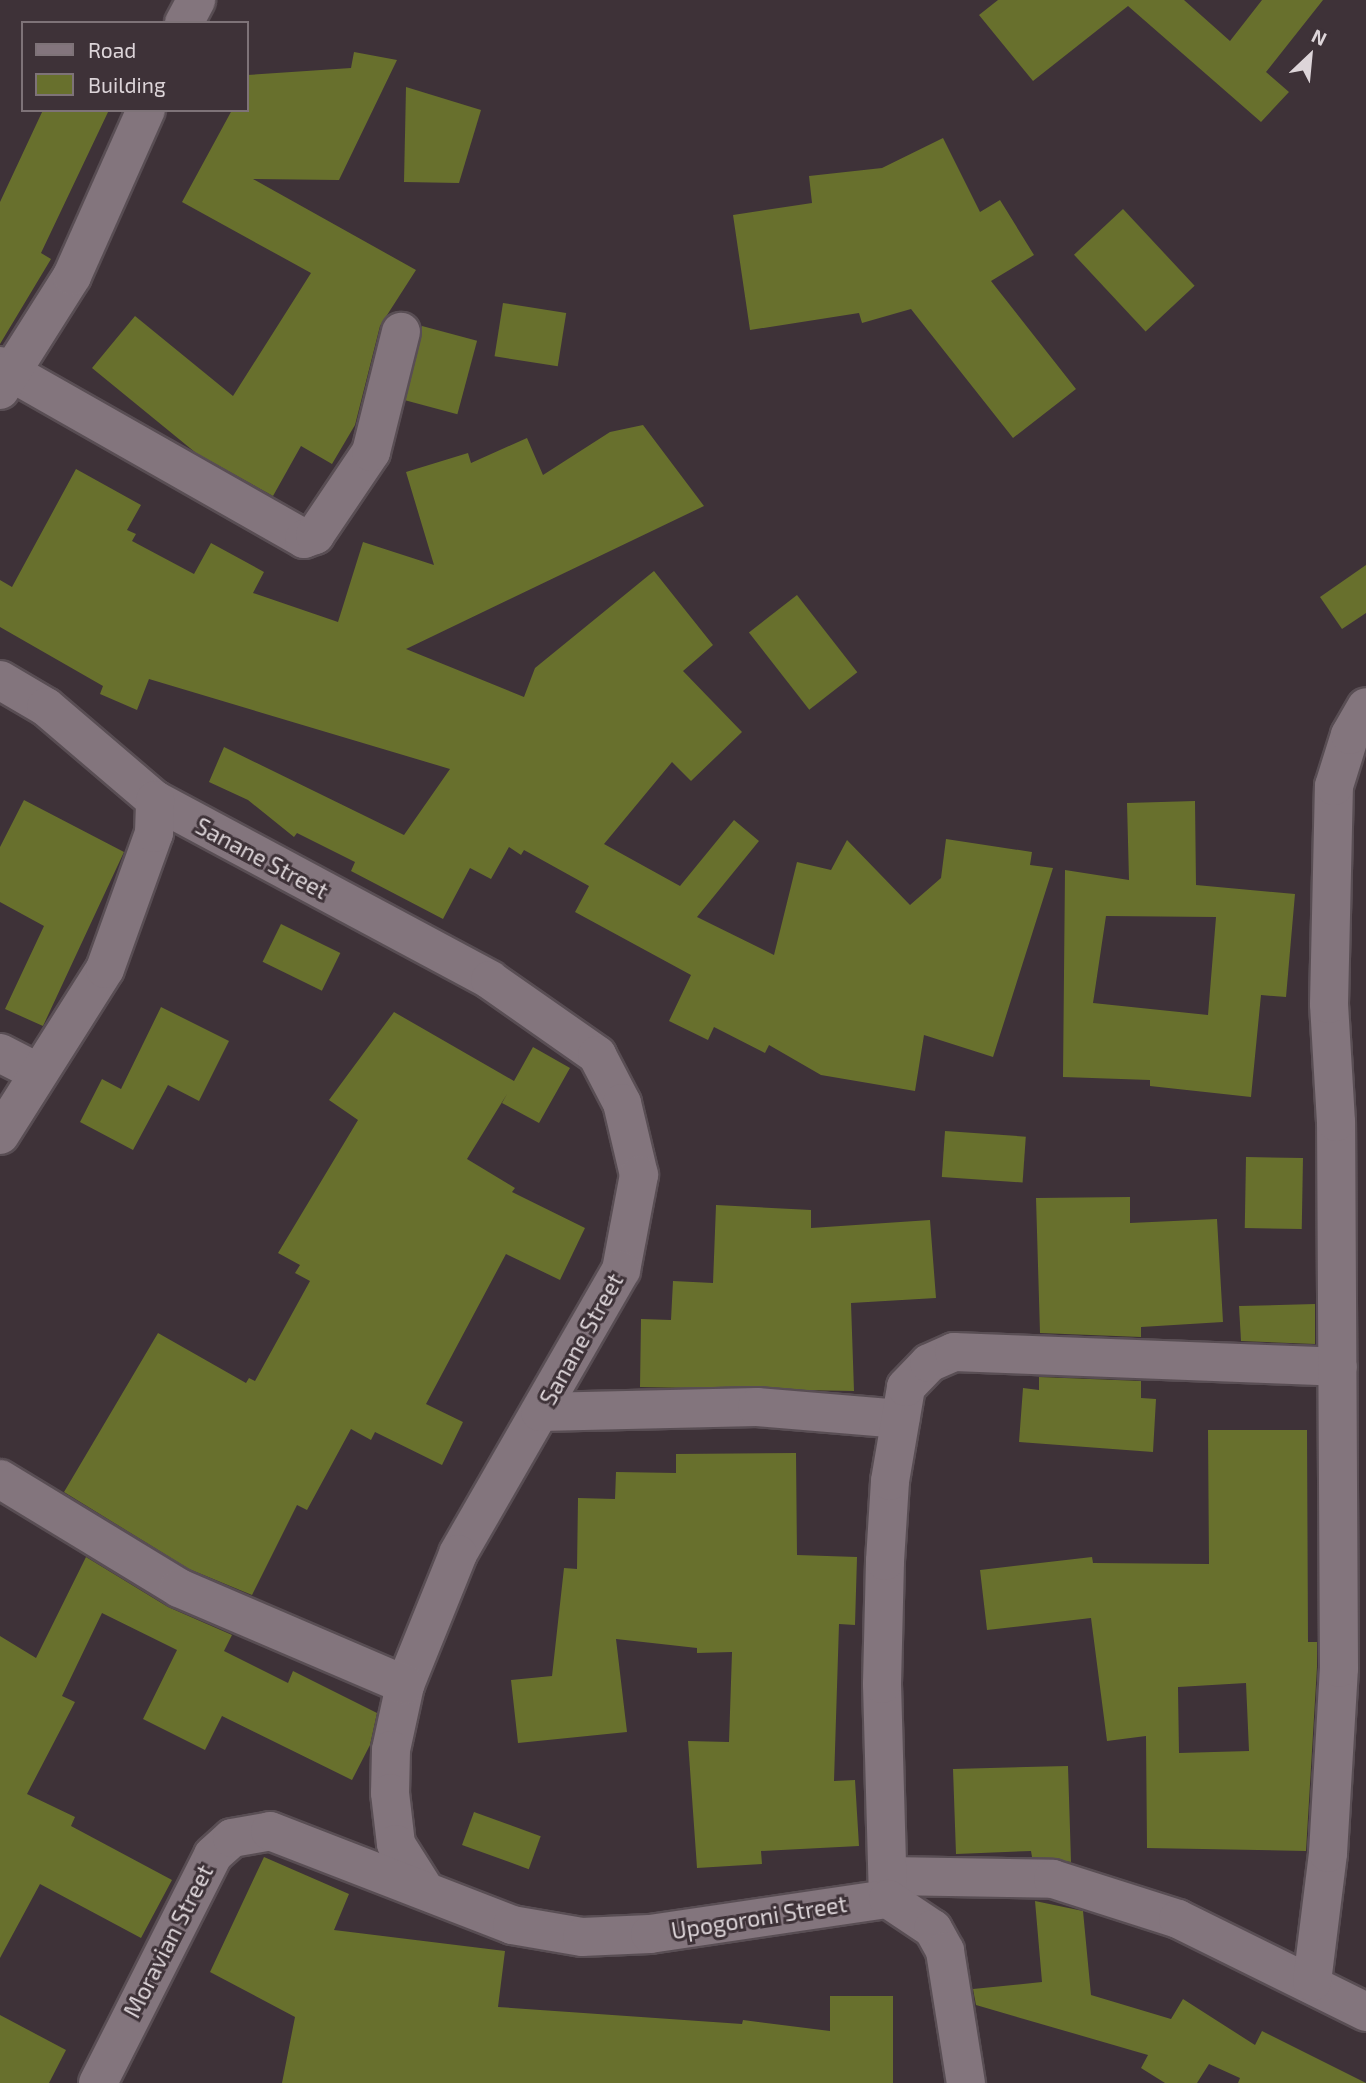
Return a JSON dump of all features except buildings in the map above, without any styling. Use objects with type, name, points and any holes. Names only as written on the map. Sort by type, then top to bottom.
[{"type":"street","points":[[185,21],[196,0]]},
{"type":"street","points":[[145,112],[72,276],[3,376],[304,539],[315,535],[371,452],[401,332]]},
{"type":"street","name":"Sanane Street","points":[[0,680],[46,707],[155,800],[490,980],[597,1055],[622,1102],[639,1175],[621,1270],[458,1554],[405,1685],[391,1750],[390,1793],[396,1844],[425,1890]]},
{"type":"street","points":[[1312,1983],[1328,1853],[1339,1668],[1338,1367],[1329,1004],[1334,786],[1350,735],[1366,707]]},
{"type":"street","points":[[0,1135],[105,969],[154,833],[155,800]]},
{"type":"street","points":[[0,1053],[37,1073]]},
{"type":"street","points":[[966,2083],[945,1951],[933,1929],[889,1887],[885,1575],[890,1481],[906,1387],[929,1363],[954,1352],[1338,1367]]},
{"type":"street","points":[[540,1412],[757,1407],[900,1419]]},
{"type":"street","points":[[0,1479],[179,1588],[405,1685]]},
{"type":"street","name":"Moravian Street","points":[[98,2083],[213,1855],[232,1839],[270,1831],[425,1890]]},
{"type":"street","name":"Upogoroni Street","points":[[425,1890],[512,1925],[582,1937],[650,1934],[889,1887],[1054,1879],[1178,1919],[1366,2012]]}]
